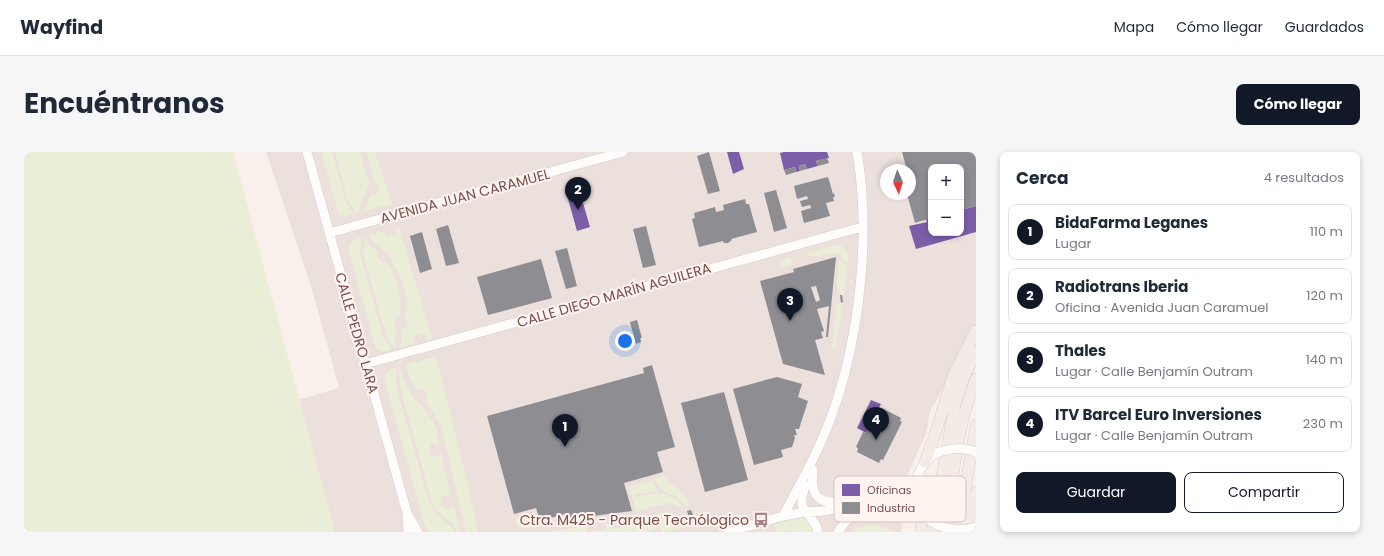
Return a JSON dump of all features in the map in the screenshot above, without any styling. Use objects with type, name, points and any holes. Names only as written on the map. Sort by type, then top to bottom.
[{"type":"main road","points":[[925,462],[952,380],[976,331]]},
{"type":"main road","points":[[942,476],[955,404],[964,377],[976,353]]},
{"type":"main road","points":[[954,476],[966,406],[976,379]]},
{"type":"main road","points":[[966,484],[976,424]]},
{"type":"main road","points":[[970,532],[976,492]]},
{"type":"main road","points":[[921,522],[921,532]]},
{"type":"main road","points":[[932,532],[934,522]]},
{"type":"main road","points":[[944,532],[946,522]]},
{"type":"main road","points":[[958,532],[960,522]]},
{"type":"street","name":"CALLE PEDRO LARA","points":[[307,152],[407,513],[408,532]]},
{"type":"street","name":"AVENIDA JUAN CARAMUEL","points":[[329,233],[623,152]]},
{"type":"street","points":[[783,516],[818,450],[833,413],[846,372],[856,319],[862,273],[861,187],[857,152]]},
{"type":"street","name":"CALLE DIEGO MARÍN AGUILERA","points":[[365,364],[862,227]]},
{"type":"street","points":[[918,476],[925,462],[940,452],[953,448],[960,448],[976,452]]},
{"type":"street","points":[[818,450],[813,470],[801,495],[805,512],[815,523],[818,532]]},
{"type":"street","points":[[813,470],[813,487],[816,494],[820,499],[828,503],[834,503]]},
{"type":"street","points":[[728,532],[783,516],[834,509]]},
{"type":"street","name":"CALLE PEDRO LARA","points":[[407,513],[418,532]]},
{"type":"street","points":[[838,532],[846,522]]},
{"type":"street","points":[[932,522],[946,529],[961,531],[976,527]]},
{"type":"shaded area","points":[[266,152],[976,152],[976,328],[930,412],[926,434],[907,476],[834,476],[834,522],[902,522],[901,532],[24,532],[24,479],[339,388],[311,286]]},
{"type":"green space","points":[[24,152],[233,152],[335,532],[24,532]]},
{"type":"green space","points":[[321,152],[332,152],[346,203],[354,213],[346,216],[340,215]]},
{"type":"green space","points":[[335,152],[360,152],[369,184],[359,212],[356,213],[348,201]]},
{"type":"green space","points":[[367,152],[375,152],[392,204],[365,211],[368,201],[372,195],[377,194],[379,190],[378,185],[374,182]]},
{"type":"green space","points":[[399,227],[432,338],[427,340],[425,332],[414,336],[416,343],[401,347],[402,329],[407,325],[405,317],[407,299],[405,291],[388,252],[382,250],[369,235],[384,231],[386,237],[397,234],[395,228]]},
{"type":"green space","points":[[365,236],[368,244],[378,252],[377,256],[379,260],[383,262],[387,261],[398,287],[400,316],[396,318],[395,321],[397,328],[395,336],[395,349],[387,338],[363,253],[365,239],[363,237]]},
{"type":"green space","points":[[361,237],[360,254],[384,339],[390,345],[391,350],[389,351],[380,351],[375,345],[348,248],[352,241]]},
{"type":"green space","points":[[838,245],[844,248],[847,252],[847,264],[838,253],[829,255],[828,253],[825,253],[825,255],[809,257],[807,253]]},
{"type":"green space","points":[[790,258],[792,265],[781,268],[779,261]]},
{"type":"green space","points":[[839,260],[847,267],[844,295],[840,295],[837,283]]},
{"type":"green space","points":[[843,302],[835,350],[832,350],[837,304]]},
{"type":"green space","points":[[436,356],[478,532],[466,532],[441,425],[425,400],[427,397],[426,392],[421,389],[416,390],[406,365]]},
{"type":"green space","points":[[399,367],[414,400],[420,403],[436,428],[439,445],[432,444],[429,450],[431,455],[436,457],[441,454],[451,497],[447,495],[444,496],[441,500],[441,505],[445,509],[454,506],[460,532],[458,532],[453,524],[436,510],[431,499],[400,386]]},
{"type":"green space","points":[[396,368],[396,386],[428,500],[434,512],[451,526],[455,532],[431,532],[425,526],[384,378],[388,371]]},
{"type":"green space","points":[[664,476],[683,493],[689,501],[690,506],[687,507],[678,498],[659,488],[654,479]]},
{"type":"green space","points":[[653,480],[653,484],[658,491],[635,495],[635,497],[649,494],[667,495],[673,498],[684,508],[669,503],[636,511],[629,487]]},
{"type":"green space","points":[[666,512],[677,517],[682,528],[664,532],[662,532],[661,528],[650,530],[650,532],[589,532],[606,530],[605,524],[612,523],[613,529],[631,526],[630,521]]},
{"type":"green space","points":[[534,513],[537,527],[526,529],[518,526],[515,518]]},
{"type":"green space","points":[[800,518],[806,519],[809,522],[814,532],[777,532],[775,524]]},
{"type":"green space","points":[[871,525],[884,527],[895,532],[851,532],[856,528]]},
{"type":"green space","points":[[586,526],[587,532],[547,532]]},
{"type":"building: Oficinas","points":[[727,152],[739,152],[744,169],[733,174]]},
{"type":"building: Oficinas","points":[[827,152],[829,158],[816,161],[818,166],[807,169],[805,164],[799,166],[800,171],[796,172],[795,167],[784,170],[780,153]]},
{"type":"building: Oficinas","points":[[579,189],[590,227],[577,231],[566,192]]},
{"type":"building: Oficinas","points":[[976,206],[976,232],[964,235],[964,209]]},
{"type":"building: Oficinas","points":[[926,219],[928,219],[928,236],[962,236],[916,249],[909,226],[927,222]]},
{"type":"building: Oficinas","points":[[871,400],[881,404],[866,433],[857,428]]},
{"type":"building: Industria","points":[[709,152],[720,191],[708,194],[697,156]]},
{"type":"building: Industria","points":[[902,152],[976,152],[976,206],[964,209],[964,164],[928,164],[928,219],[915,223],[909,200],[916,200],[916,164],[905,164]]},
{"type":"building: Industria","points":[[827,158],[829,163],[818,166],[816,161]]},
{"type":"building: Industria","points":[[805,164],[807,169],[800,171],[799,166]]},
{"type":"building: Industria","points":[[795,167],[796,172],[786,175],[784,170]]},
{"type":"building: Industria","points":[[828,177],[835,197],[833,197],[834,201],[826,203],[830,216],[804,223],[801,211],[811,208],[810,205],[802,207],[800,201],[808,199],[807,196],[797,199],[794,186]]},
{"type":"building: Industria","points":[[776,190],[787,228],[774,232],[764,193]]},
{"type":"building: Industria","points":[[745,199],[746,204],[749,204],[757,232],[731,239],[732,240],[728,243],[724,243],[723,241],[699,247],[692,219],[695,218],[694,213],[715,207],[716,212],[724,210],[723,205]]},
{"type":"building: Industria","points":[[448,225],[459,263],[446,266],[436,229]]},
{"type":"building: Industria","points":[[646,226],[656,265],[643,268],[633,229]]},
{"type":"building: Industria","points":[[422,232],[432,269],[420,273],[410,236]]},
{"type":"building: Industria","points":[[567,248],[577,286],[566,289],[555,251]]},
{"type":"building: Industria","points":[[836,257],[828,337],[826,337],[829,306],[817,309],[824,331],[821,332],[823,338],[815,340],[825,375],[783,364],[760,281],[794,272],[793,269]],"holes":[[[816,286],[820,300],[816,302],[811,287]]]},
{"type":"building: Industria","points":[[541,259],[552,298],[488,315],[477,277]]},
{"type":"building: Industria","points":[[840,295],[842,295],[843,302],[841,303]]},
{"type":"building: Industria","points":[[637,320],[642,338],[640,338],[641,342],[636,344],[630,322]]},
{"type":"building: Industria","points":[[652,365],[675,447],[657,452],[663,472],[624,483],[632,511],[570,519],[568,513],[540,521],[536,508],[514,514],[487,416],[644,373],[643,368]]},
{"type":"building: Industria","points":[[777,377],[802,384],[798,397],[808,401],[799,429],[795,429],[797,435],[794,435],[795,438],[792,447],[781,450],[783,457],[754,465],[733,389]]},
{"type":"building: Industria","points":[[724,392],[748,480],[705,492],[681,403]]},
{"type":"building: Industria","points":[[882,408],[901,418],[900,421],[902,422],[883,460],[881,459],[879,463],[857,452],[858,448],[856,447],[863,432],[866,433],[878,410],[881,412]]},
{"type":"building: Industria","points":[[691,510],[693,515],[689,517],[687,511]]},
{"type":"place","name":"Radiotrans Iberia","points":[[578,210]]},
{"type":"place","name":"Thales","points":[[790,321]]},
{"type":"place","name":"ITV Barcel Euro Inversiones","points":[[876,440]]},
{"type":"place","name":"BidaFarma Leganes","points":[[565,447]]},
{"type":"place","name":"Ctra. M425 - Parque Tecnólogico","points":[[761,520]]}]
